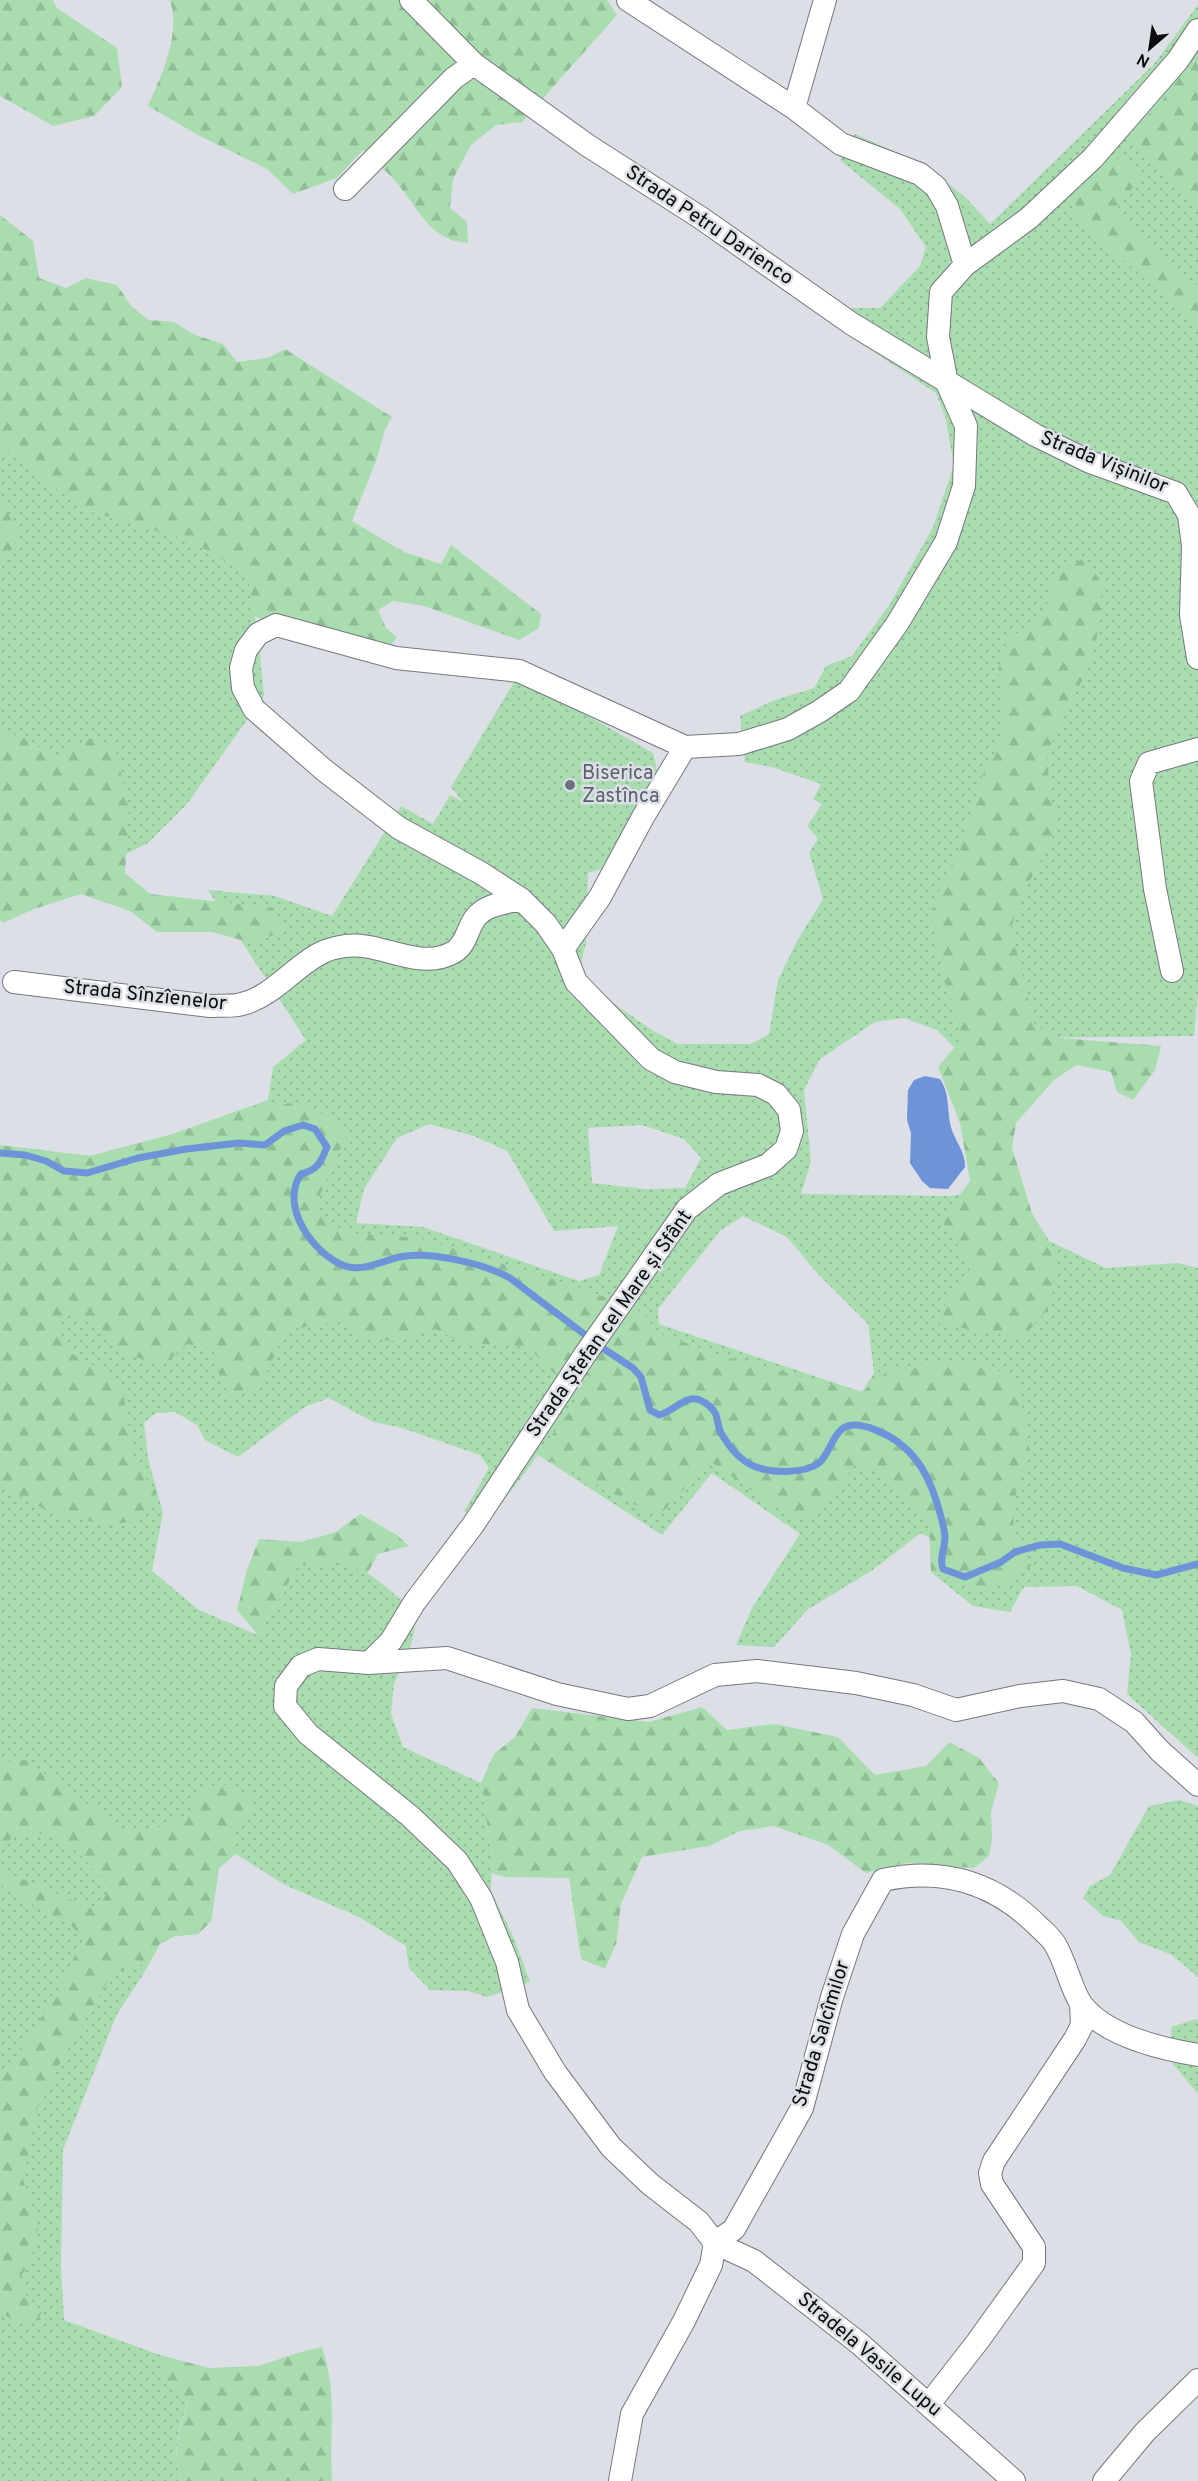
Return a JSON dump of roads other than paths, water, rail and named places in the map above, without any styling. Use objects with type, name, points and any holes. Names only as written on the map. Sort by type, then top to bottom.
[{"type":"street","name":"Strada Petru Darienco","points":[[411,0],[474,64],[587,145],[701,218],[852,324],[947,383]]},
{"type":"street","points":[[628,0],[794,108],[841,144],[920,174],[936,187],[947,206],[965,265]]},
{"type":"street","points":[[794,108],[825,0]]},
{"type":"street","name":"Strada Ștefan cel Mare și Sfânt","points":[[369,1663],[391,1641],[414,1604],[473,1525],[584,1356],[687,1209],[719,1184],[768,1165],[786,1149],[792,1131],[789,1110],[776,1094],[758,1085],[716,1082],[675,1072],[651,1059],[576,982],[563,949],[546,924],[521,899],[481,873],[399,828],[324,770],[254,709],[243,687],[241,668],[246,650],[258,634],[276,625],[396,658],[519,670],[685,747],[739,744],[788,729],[820,711],[849,691],[890,634],[946,542],[964,486],[966,426],[947,383],[938,337],[941,292],[965,265],[1029,218],[1093,158],[1178,60],[1198,30]]},
{"type":"street","points":[[345,189],[454,78],[474,64]]},
{"type":"street","name":"Strada Vișinilor","points":[[947,383],[1035,435],[1090,462],[1176,493],[1189,514],[1193,546],[1191,615],[1198,658]]},
{"type":"street","points":[[563,949],[600,897],[643,817],[685,747]]},
{"type":"street","points":[[1172,970],[1155,888],[1142,781],[1149,763],[1198,749]]},
{"type":"street","name":"Strada Sînzîenelor","points":[[14,982],[210,1006],[242,1004],[266,993],[324,951],[348,946],[376,949],[417,959],[438,957],[454,952],[462,944],[475,918],[488,907],[521,899]]},
{"type":"street","points":[[620,2481],[632,2414],[711,2265],[715,2243],[699,2222],[651,2184],[611,2147],[555,2072],[518,2010],[507,1962],[481,1898],[457,1861],[410,1815],[308,1734],[285,1706],[286,1686],[301,1666],[318,1659],[369,1663],[447,1658],[557,1694],[628,1709],[650,1706],[715,1675],[757,1671],[856,1683],[913,1695],[956,1710],[1020,1696],[1063,1691],[1099,1698],[1134,1722],[1160,1751],[1198,1785]]},
{"type":"street","name":"Strada Salcîmilor","points":[[715,2243],[734,2229],[802,2108],[832,1997],[853,1934],[883,1880],[907,1875],[942,1876],[989,1888],[1028,1916],[1055,1943],[1081,2004]]},
{"type":"street","points":[[1081,2004],[1098,2020],[1131,2037],[1170,2050],[1198,2055]]},
{"type":"street","points":[[929,2404],[1034,2263],[1034,2247],[992,2184],[990,2173],[994,2161],[1075,2039],[1082,2025],[1081,2004]]},
{"type":"street","name":"Stradela Vasile Lupu","points":[[715,2243],[754,2260],[860,2344],[1014,2481]]},
{"type":"street","points":[[1104,2481],[1145,2432],[1198,2380]]},
{"type":"water","points":[[925,1076],[940,1079],[944,1086],[951,1128],[964,1158],[965,1167],[948,1189],[930,1188],[922,1181],[910,1163],[911,1133],[907,1120],[908,1090],[914,1080]]},
{"type":"waterway","points":[[0,1153],[25,1155],[46,1161],[64,1171],[87,1173],[138,1158],[186,1149],[239,1143],[265,1145],[284,1131],[303,1125],[315,1129],[327,1147],[318,1165],[301,1174],[295,1187],[294,1200],[303,1228],[311,1240],[333,1260],[345,1266],[358,1268],[399,1257],[440,1257],[471,1263],[510,1278],[633,1368],[641,1377],[650,1410],[659,1415],[691,1399],[706,1403],[716,1415],[721,1433],[732,1449],[740,1458],[756,1467],[788,1471],[813,1467],[822,1459],[839,1432],[848,1426],[856,1425],[883,1433],[909,1452],[930,1483],[944,1532],[943,1569],[965,1577],[1001,1562],[1015,1552],[1040,1545],[1060,1544],[1123,1568],[1156,1575],[1198,1564]]},
{"type":"place","name":"Biserica Zastînca","points":[[570,785]]}]
